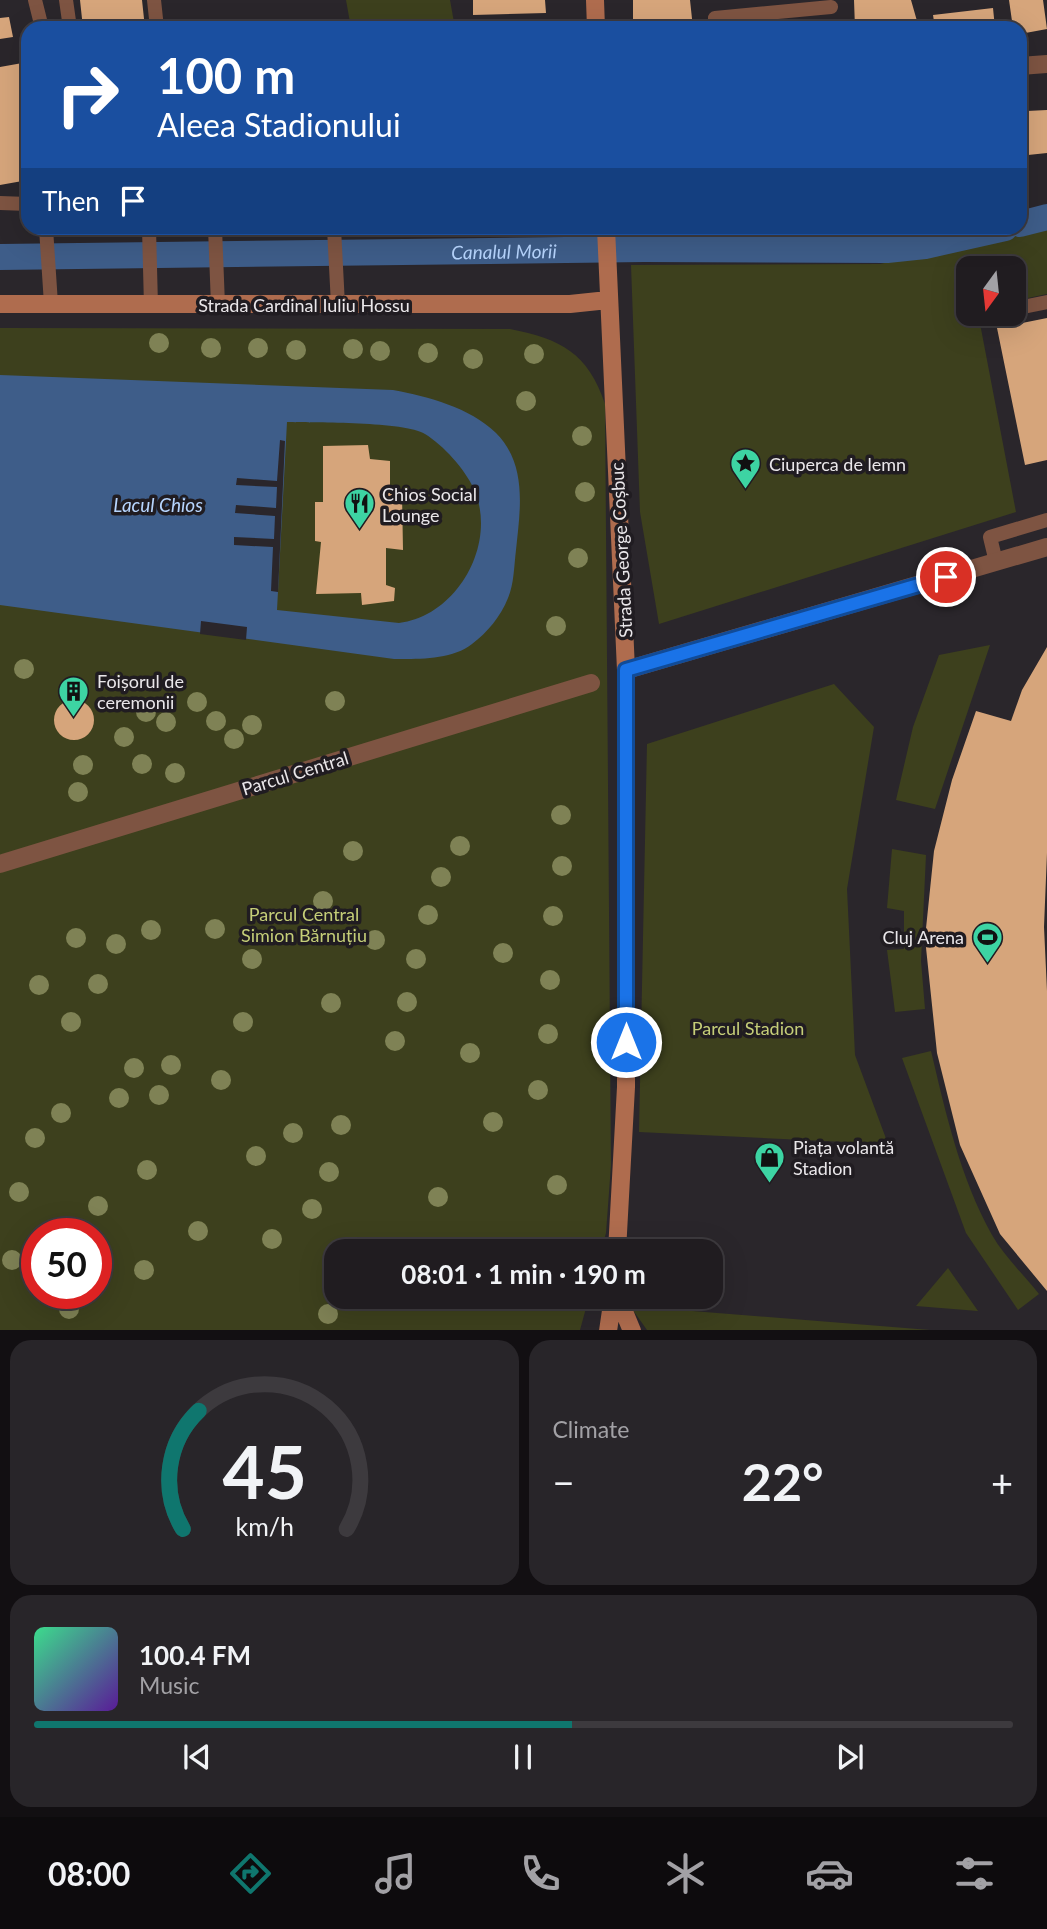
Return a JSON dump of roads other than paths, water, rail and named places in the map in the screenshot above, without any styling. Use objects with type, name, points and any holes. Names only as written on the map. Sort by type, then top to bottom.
[{"type":"main road","points":[[594,0],[596,21]]},
{"type":"main road","name":"Strada George Coșbuc","points":[[606,235],[626,670],[626,1064],[618,1239]]},
{"type":"main road","name":"Strada Cardinal Iuliu Hossu","points":[[0,304],[570,304],[608,300]]},
{"type":"main road","points":[[608,1330],[613,1309]]},
{"type":"main road","points":[[622,1309],[632,1330]]},
{"type":"street","points":[[1027,65],[1047,64]]},
{"type":"street","points":[[626,670],[1047,547]]},
{"type":"street","name":"Parcul Central","points":[[0,864],[591,683]]},
{"type":"lane","points":[[35,0],[40,21]]},
{"type":"lane","points":[[66,0],[69,21]]},
{"type":"lane","points":[[154,0],[156,21]]},
{"type":"lane","points":[[715,21],[715,18],[831,7]]},
{"type":"lane","points":[[0,203],[21,204]]},
{"type":"lane","points":[[47,235],[51,304]]},
{"type":"lane","points":[[149,235],[151,306]]},
{"type":"lane","points":[[215,235],[218,306]]},
{"type":"lane","points":[[334,235],[338,305]]},
{"type":"lane","points":[[1026,306],[1047,302]]},
{"type":"lane","points":[[996,562],[990,537],[1047,520]]},
{"type":"water","name":"Lacul Chios","points":[[0,375],[393,390],[448,404],[474,416],[496,433],[513,459],[520,489],[520,504],[513,581],[508,598],[483,635],[464,649],[445,656],[394,659],[0,605]],"holes":[[[287,422],[380,425],[414,430],[432,439],[459,466],[474,489],[480,510],[481,532],[476,554],[467,574],[455,592],[439,607],[420,617],[399,623],[277,610]]]},
{"type":"waterway","name":"Canalul Morii","points":[[1027,222],[1047,217]]},
{"type":"waterway","name":"Canalul Morii","points":[[0,257],[644,249],[887,250],[925,246],[974,235]]},
{"type":"place","name":"Ciuperca de lemn","points":[[746,491]]},
{"type":"place","name":"Chios Social Lounge","points":[[359,531]]},
{"type":"place","name":"Foișorul de ceremonii","points":[[74,718]]},
{"type":"place","name":"Cluj Arena","points":[[987,964]]},
{"type":"place","name":"Piața volantă Stadion","points":[[770,1184]]},
{"type":"park label","name":"Parcul Central Simion Bărnuțiu","points":[[304,924]]},
{"type":"park label","name":"Parcul Stadion","points":[[748,1028]]}]
